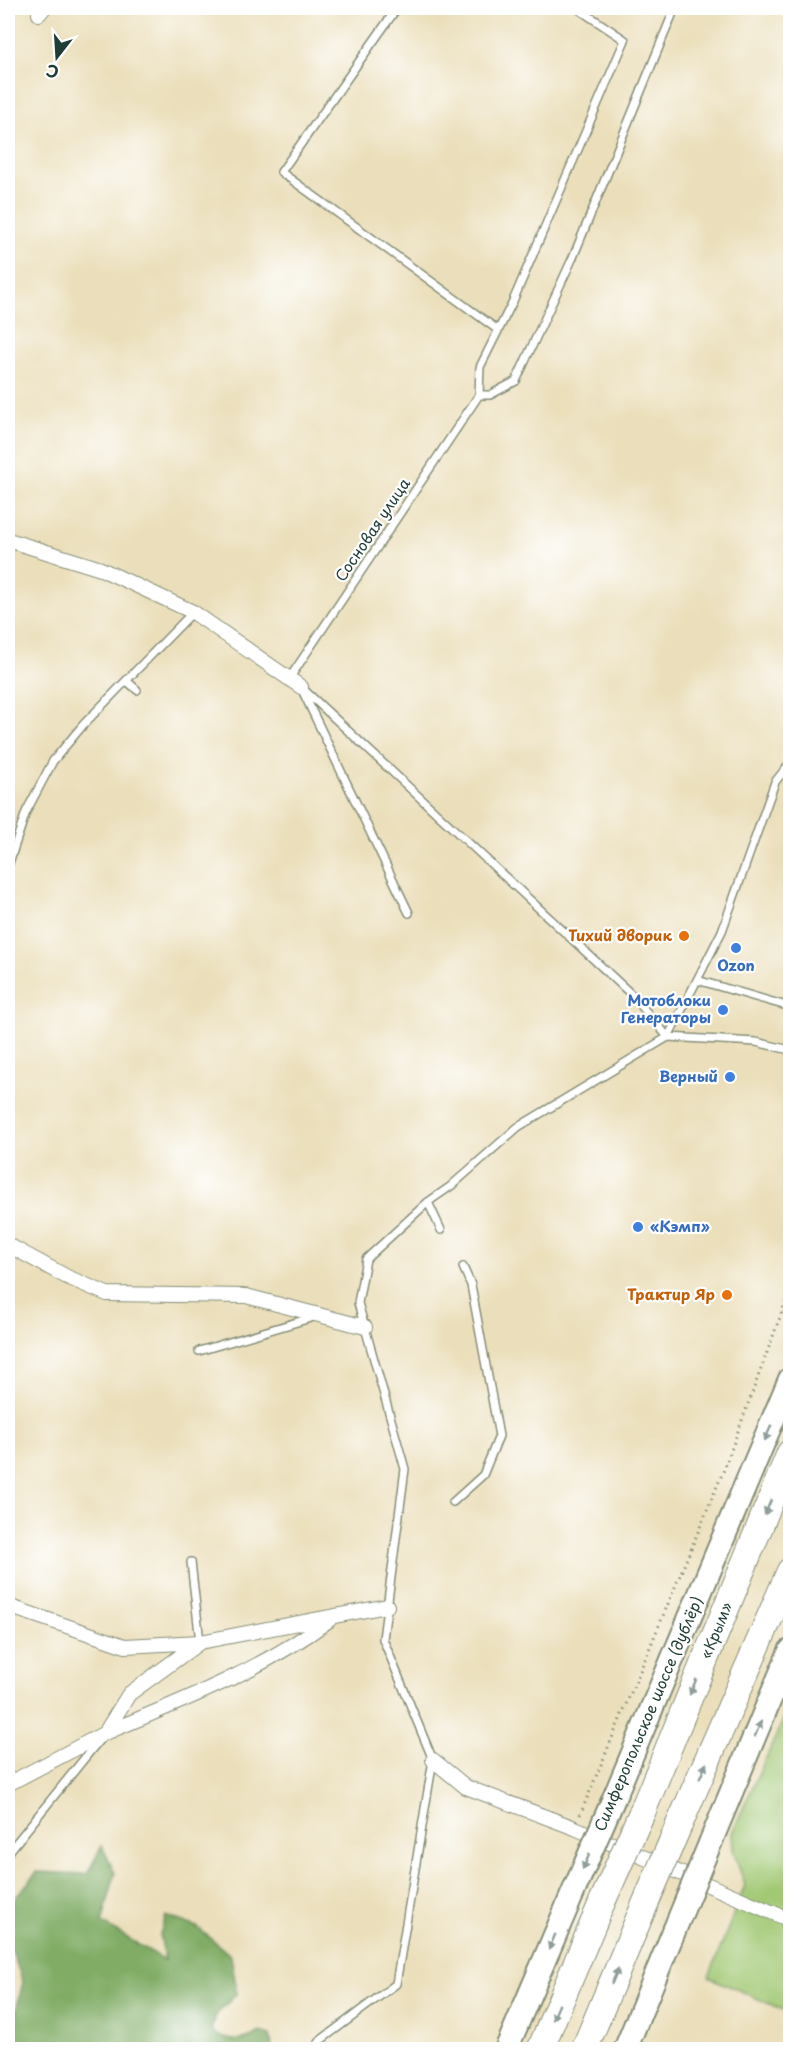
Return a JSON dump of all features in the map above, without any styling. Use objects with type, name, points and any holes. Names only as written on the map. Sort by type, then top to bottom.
[{"type":"highway","name":"«Крым»","points":[[540,2049],[643,1810],[790,1453]]},
{"type":"highway","points":[[584,2049],[790,1571]]},
{"type":"main road","name":"Симферопольское шоссе (дублёр)","points":[[506,2049],[790,1379]]},
{"type":"main road","points":[[625,2049],[790,1651]]},
{"type":"street","points":[[8,540],[100,569],[193,612],[295,683]]},
{"type":"street","points":[[8,1245],[67,1277],[107,1294],[246,1296],[365,1327]]},
{"type":"street","points":[[8,1606],[125,1646],[200,1642],[387,1606]]},
{"type":"street","points":[[8,1784],[105,1733],[177,1703],[301,1641],[333,1617]]},
{"type":"street","points":[[105,1733],[129,1694],[200,1642]]},
{"type":"street","points":[[433,1760],[466,1787],[575,1828],[790,1920]]},
{"type":"lane","points":[[397,8],[281,172],[498,330]]},
{"type":"lane","points":[[577,8],[625,40],[480,367],[479,395],[490,395],[516,381],[574,255],[675,8]]},
{"type":"lane","name":"Сосновая улица","points":[[295,683],[479,395]]},
{"type":"lane","points":[[8,866],[26,812],[53,761],[83,725],[193,612]]},
{"type":"lane","points":[[127,681],[137,690]]},
{"type":"lane","points":[[295,683],[409,914]]},
{"type":"lane","points":[[295,683],[632,995],[668,1037],[756,1042],[790,1050]]},
{"type":"lane","points":[[314,2049],[321,2040],[396,1984],[433,1760],[383,1639],[405,1469],[358,1303],[366,1259],[428,1202],[451,1186],[518,1127],[668,1037],[724,924],[775,782],[790,763]]},
{"type":"lane","points":[[697,980],[790,1007]]},
{"type":"lane","points":[[428,1202],[441,1230]]},
{"type":"lane","points":[[453,1502],[483,1475],[499,1436],[471,1285],[463,1268]]},
{"type":"lane","points":[[199,1351],[319,1315]]},
{"type":"lane","points":[[191,1562],[200,1642]]},
{"type":"lane","points":[[8,1853],[105,1733]]},
{"type":"path","points":[[575,1828],[723,1472],[790,1290]]},
{"type":"green space","points":[[790,1705],[790,2013],[709,1977],[745,1885],[733,1850],[732,1833]]},
{"type":"green space","points":[[102,1846],[115,1873],[102,1923],[165,1960],[160,1934],[166,1916],[197,1927],[231,1956],[237,1993],[216,2015],[211,2031],[224,2038],[235,2040],[241,2040],[260,2032],[270,2035],[273,2049],[8,2049],[8,2024],[15,2015],[23,1982],[8,1940],[8,1922],[12,1902],[37,1872],[87,1874]]},
{"type":"place","name":"Тихий дворик","points":[[684,936]]},
{"type":"place","name":"Ozon","points":[[736,948]]},
{"type":"place","name":"Мотоблоки Генераторы","points":[[723,1010]]},
{"type":"place","name":"Верный","points":[[730,1077]]},
{"type":"place","name":"«Кэмп»","points":[[638,1227]]},
{"type":"place","name":"Трактир Яр","points":[[727,1295]]}]
